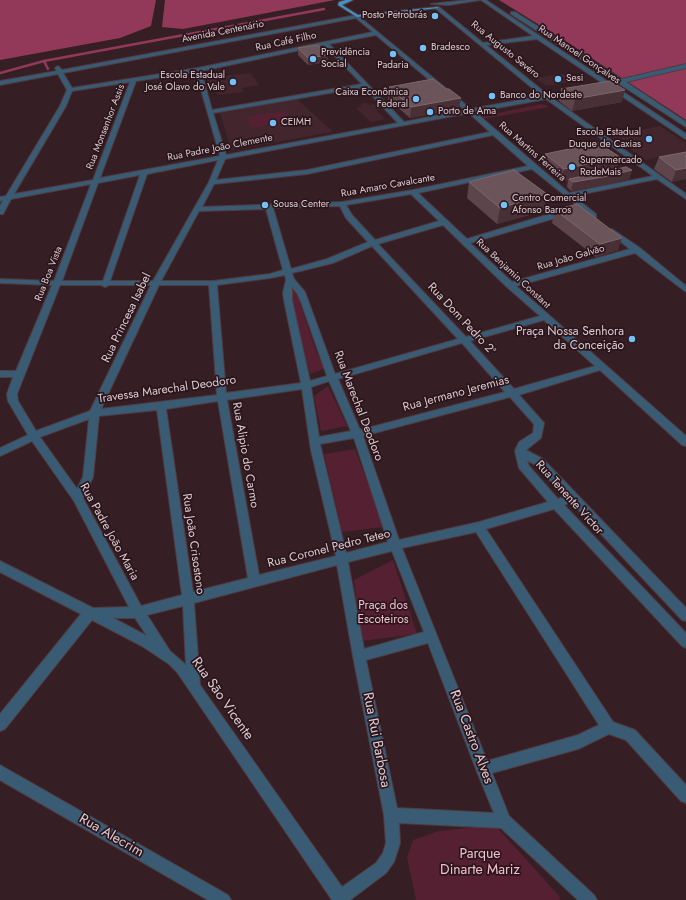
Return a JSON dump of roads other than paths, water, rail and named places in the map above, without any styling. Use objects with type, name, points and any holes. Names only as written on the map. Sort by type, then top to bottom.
[{"type":"main road","name":"Rua Martins Ferreira","points":[[351,0],[341,3],[340,5],[354,15]]},
{"type":"main road","name":"Avenida Centenário","points":[[354,15],[433,4]]},
{"type":"street","name":"Avenida Centenário","points":[[433,4],[449,4],[478,0]]},
{"type":"street","name":"Rua Manoel Gonçalves","points":[[483,0],[686,137]]},
{"type":"street","name":"Rua Manoel Gonçalves","points":[[493,0],[623,81],[638,93],[645,95],[686,124]]},
{"type":"street","name":"Rua Augusto Sevéro","points":[[433,4],[547,97],[686,197]]},
{"type":"street","name":"Rua Martins Ferreira","points":[[354,15],[471,112],[567,196],[601,222]]},
{"type":"street","name":"Avenida Centenário","points":[[0,83],[239,34],[354,15]]},
{"type":"street","name":"Avenida Centenário","points":[[0,79],[245,37],[354,15]]},
{"type":"street","points":[[518,24],[530,24]]},
{"type":"street","name":"Rua Café Filho","points":[[70,90],[198,70],[377,33]]},
{"type":"street","points":[[239,34],[245,37]]},
{"type":"street","points":[[483,44],[537,37]]},
{"type":"street","points":[[325,43],[403,124]]},
{"type":"street","points":[[570,60],[585,58]]},
{"type":"street","points":[[623,81],[686,66]]},
{"type":"street","points":[[0,212],[63,106],[70,90],[59,70]]},
{"type":"street","points":[[198,70],[223,157]]},
{"type":"street","name":"Rua Monsenhor Assis","points":[[96,181],[134,80]]},
{"type":"street","points":[[211,112],[366,85]]},
{"type":"street","points":[[600,87],[608,85]]},
{"type":"street","name":"Rua Padre João Clemente","points":[[0,199],[578,91]]},
{"type":"street","points":[[212,182],[307,172],[495,134]]},
{"type":"street","name":"Rua Princesa Isabel","points":[[78,498],[88,477],[94,413],[156,282],[212,182],[223,157]]},
{"type":"street","name":"Rua Amaro Cavalcante","points":[[196,209],[269,208],[342,204],[413,192],[533,167]]},
{"type":"street","points":[[638,169],[645,167]]},
{"type":"street","points":[[105,284],[144,173]]},
{"type":"street","points":[[567,196],[658,177]]},
{"type":"street","name":"Rua Boa Vista","points":[[19,374],[57,283],[96,181]]},
{"type":"street","points":[[556,186],[563,185]]},
{"type":"street","name":"Rua Benjamin Constant","points":[[413,192],[510,286],[685,441]]},
{"type":"street","name":"Rua Dom Pedro 2ª","points":[[342,204],[349,216],[373,243],[513,393],[539,423],[538,435],[523,445],[520,451]]},
{"type":"street","name":"Rua Marechal Deodoro","points":[[269,208],[289,276],[301,292],[332,377],[356,434],[395,545]]},
{"type":"street","points":[[465,242],[582,208]]},
{"type":"street","points":[[0,281],[105,284],[156,282],[213,283],[270,276],[289,276],[373,243],[444,222]]},
{"type":"street","points":[[607,227],[686,290]]},
{"type":"street","name":"Rua João Galvão","points":[[510,286],[637,250]]},
{"type":"street","name":"Rua Marechal Deodoro","points":[[289,276],[287,293],[288,300],[306,384],[315,441],[342,559]]},
{"type":"street","name":"Rua Alipio do Carmo","points":[[213,283],[222,396],[254,582]]},
{"type":"street","name":"Travessa Marechal Deodoro","points":[[0,452],[34,436],[94,413],[161,406],[306,384],[545,318]]},
{"type":"street","name":"Rua Jermano Jeremias","points":[[315,441],[356,434],[513,393],[602,367]]},
{"type":"street","points":[[0,374],[19,374]]},
{"type":"street","name":"Rua Padre João Maria","points":[[19,374],[12,394],[13,401],[34,436],[78,498],[138,612],[167,656]]},
{"type":"street","name":"Rua João Crisostono","points":[[161,406],[188,599],[194,686]]},
{"type":"street","name":"Rua Tenente Victor","points":[[520,451],[539,462],[686,616]]},
{"type":"street","name":"Rua Tenente Victor","points":[[520,451],[524,468],[686,642]]},
{"type":"street","name":"Rua Coronel Pedro Teteo","points":[[89,614],[138,612],[395,545],[479,526],[556,504],[574,497]]},
{"type":"street","points":[[479,526],[608,727],[630,735],[686,796]]},
{"type":"street","name":"Rua Castro Alves","points":[[395,545],[504,821],[586,899]]},
{"type":"street","name":"Rua Rui Barbosa","points":[[341,899],[381,868],[392,850],[393,843],[391,815],[359,656],[342,559]]},
{"type":"street","name":"Rua São Vicente","points":[[0,566],[89,614],[122,628],[167,656],[181,668],[341,899]]},
{"type":"street","points":[[646,600],[662,591]]},
{"type":"street","points":[[0,724],[89,614]]},
{"type":"street","points":[[359,656],[432,636]]},
{"type":"street","points":[[483,769],[578,742],[597,734],[608,727]]},
{"type":"street","name":"Rua Alecrim","points":[[0,772],[223,900]]},
{"type":"street","points":[[391,815],[504,821]]},
{"type":"waterway","points":[[44,61],[324,9]]},
{"type":"waterway","points":[[0,73],[44,61]]},
{"type":"waterway","points":[[44,61],[48,69]]},
{"type":"place","name":"Posto Petrobrás","points":[[435,16]]},
{"type":"place","name":"Bradesco","points":[[423,48]]},
{"type":"place","name":"Padaria","points":[[393,54]]},
{"type":"place","name":"Previdência Social","points":[[313,59]]},
{"type":"place","name":"Sesi","points":[[558,79]]},
{"type":"place","name":"Escola Estadual José Olavo do Vale","points":[[233,82]]},
{"type":"place","name":"Banco do Nordeste","points":[[492,96]]},
{"type":"place","name":"Caixa Econômica Federal","points":[[416,99]]},
{"type":"place","name":"Porto de Ama","points":[[430,112]]},
{"type":"place","name":"CEIMH","points":[[273,123]]},
{"type":"place","name":"Escola Estadual Duque de Caxias","points":[[649,139]]},
{"type":"place","name":"Supermercado RedeMais","points":[[572,167]]},
{"type":"place","name":"Sousa Center","points":[[265,205]]},
{"type":"place","name":"Centro Comercial Afonso Barros","points":[[504,205]]},
{"type":"place","name":"Praça Nossa Senhora da Conceição","points":[[632,339]]},
{"type":"park label","name":"Praça dos Escoteiros","points":[[383,613]]},
{"type":"park label","name":"Parque Dinarte Mariz","points":[[480,864]]}]
